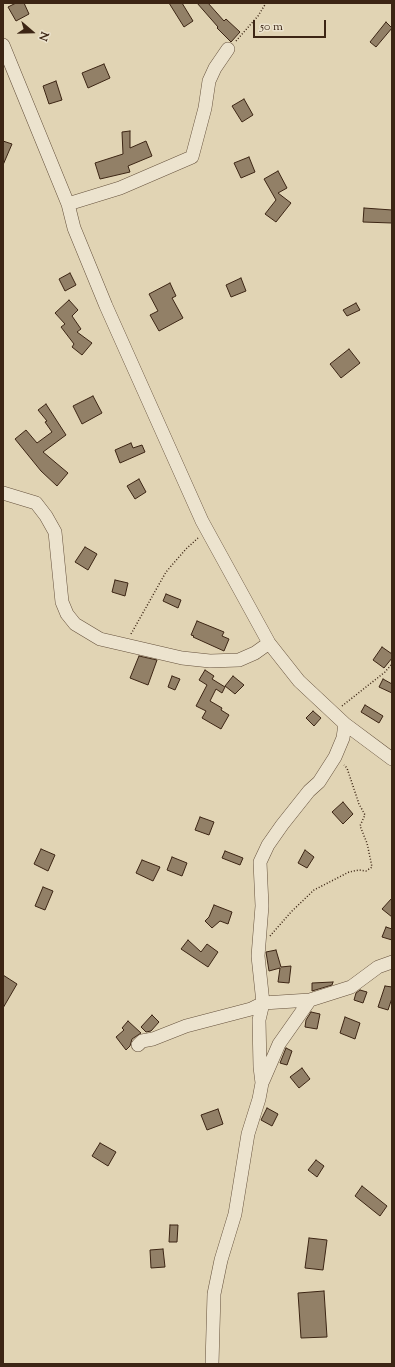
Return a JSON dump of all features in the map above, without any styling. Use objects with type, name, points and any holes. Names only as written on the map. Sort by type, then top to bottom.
[{"type":"street","points":[[3,45],[68,204],[74,228],[106,306],[207,531],[269,643],[299,680],[345,724],[392,759]]},
{"type":"street","points":[[68,204],[120,188],[192,158],[205,108],[209,81],[215,68],[228,49]]},
{"type":"street","points":[[3,493],[36,503],[55,532],[62,602],[67,614],[75,624],[100,639],[182,658],[210,661],[239,660],[255,653],[269,643]]},
{"type":"street","points":[[212,1364],[214,1294],[221,1260],[235,1214],[248,1134],[260,1099],[262,1083],[260,1067],[259,1020],[263,1003],[258,944],[262,906],[260,869],[261,857],[282,825],[309,791],[319,782],[335,757],[343,738],[345,724]]},
{"type":"street","points":[[138,1045],[142,1041],[153,1039],[186,1026],[252,1009],[263,1003],[310,1000],[351,987],[378,966],[392,962]]},
{"type":"street","points":[[262,1083],[279,1044],[310,1000]]},
{"type":"path","points":[[228,49],[258,16],[266,3]]},
{"type":"path","points":[[125,646],[166,572],[186,549],[207,531]]},
{"type":"path","points":[[334,713],[385,672],[392,664]]},
{"type":"path","points":[[258,944],[273,934],[291,912],[314,890],[349,872],[359,870],[366,871],[372,868],[367,843],[360,826],[365,815],[359,804],[347,768],[335,757]]},
{"type":"building","points":[[16,3],[24,3],[29,14],[16,21],[8,7]]},
{"type":"building","points":[[169,3],[182,3],[193,21],[184,27]]},
{"type":"building","points":[[197,3],[208,3],[224,21],[226,19],[240,32],[231,42],[217,28],[218,27]]},
{"type":"building","points":[[386,22],[392,28],[376,47],[370,42]]},
{"type":"building","points":[[104,64],[110,78],[88,88],[82,73]]},
{"type":"building","points":[[56,81],[62,100],[49,104],[43,86]]},
{"type":"building","points":[[244,99],[253,115],[242,122],[232,106]]},
{"type":"building","points":[[130,131],[130,148],[146,141],[152,156],[128,166],[130,172],[100,179],[95,163],[123,154],[122,132]]},
{"type":"building","points":[[3,141],[12,144],[3,165]]},
{"type":"building","points":[[249,157],[255,172],[241,178],[234,163]]},
{"type":"building","points":[[278,171],[287,188],[278,193],[291,203],[276,222],[265,214],[276,200],[264,179]]},
{"type":"building","points":[[364,208],[392,210],[392,223],[363,222]]},
{"type":"building","points":[[70,273],[76,285],[65,291],[59,279]]},
{"type":"building","points":[[241,278],[246,291],[231,297],[226,285]]},
{"type":"building","points":[[170,283],[176,296],[172,298],[183,318],[159,331],[150,315],[158,311],[149,294]]},
{"type":"building","points":[[69,300],[78,310],[72,316],[81,329],[77,332],[92,343],[82,355],[72,347],[74,344],[61,327],[65,324],[55,313]]},
{"type":"building","points":[[356,303],[360,310],[347,316],[343,310]]},
{"type":"building","points":[[349,349],[360,363],[341,378],[330,364]]},
{"type":"building","points":[[93,396],[102,413],[82,424],[73,406]]},
{"type":"building","points":[[46,404],[66,435],[43,452],[68,473],[57,486],[41,471],[15,439],[26,430],[37,443],[52,432],[45,422],[47,421],[38,410]]},
{"type":"building","points":[[131,443],[133,448],[142,445],[145,452],[120,463],[115,450]]},
{"type":"building","points":[[139,479],[146,492],[135,499],[127,486]]},
{"type":"building","points":[[85,547],[97,554],[88,570],[75,562]]},
{"type":"building","points":[[115,580],[128,583],[125,596],[112,592]]},
{"type":"building","points":[[166,594],[181,600],[178,608],[163,601]]},
{"type":"building","points":[[197,621],[224,632],[222,636],[229,639],[224,651],[191,635]]},
{"type":"building","points":[[382,647],[392,654],[392,658],[384,668],[373,660]]},
{"type":"building","points":[[139,656],[157,660],[148,685],[130,678]]},
{"type":"building","points":[[205,670],[214,676],[212,679],[225,687],[222,693],[216,689],[210,701],[222,708],[221,710],[229,715],[221,729],[202,718],[206,711],[196,706],[207,685],[199,680]]},
{"type":"building","points":[[172,676],[180,679],[175,690],[168,687]]},
{"type":"building","points":[[233,676],[244,685],[235,694],[225,686]]},
{"type":"building","points":[[383,679],[392,684],[392,693],[379,687]]},
{"type":"building","points":[[365,705],[383,716],[379,723],[361,712]]},
{"type":"building","points":[[313,711],[321,718],[314,726],[306,718]]},
{"type":"building","points":[[343,802],[353,814],[343,824],[332,812]]},
{"type":"building","points":[[200,817],[214,822],[209,835],[195,830]]},
{"type":"building","points":[[41,849],[55,855],[48,871],[34,864]]},
{"type":"building","points":[[305,850],[314,857],[307,868],[298,863]]},
{"type":"building","points":[[225,851],[243,858],[240,865],[222,858]]},
{"type":"building","points":[[172,857],[187,863],[182,876],[167,870]]},
{"type":"building","points":[[142,860],[160,867],[153,881],[136,873]]},
{"type":"building","points":[[43,887],[53,891],[45,910],[35,906]]},
{"type":"building","points":[[392,898],[392,917],[382,909]]},
{"type":"building","points":[[214,905],[232,912],[228,924],[220,921],[212,928],[205,921],[209,917]]},
{"type":"building","points":[[386,927],[392,929],[392,940],[382,937]]},
{"type":"building","points":[[188,940],[201,952],[207,944],[218,952],[208,967],[181,949]]},
{"type":"building","points":[[276,950],[281,967],[291,966],[289,983],[278,982],[280,968],[269,971],[266,952]]},
{"type":"building","points":[[3,975],[17,984],[3,1008]]},
{"type":"building","points":[[333,982],[332,985],[312,991],[312,983]]},
{"type":"building","points":[[385,986],[392,987],[392,998],[388,1010],[378,1007]]},
{"type":"building","points":[[360,990],[367,992],[363,1003],[354,1000],[356,993]]},
{"type":"building","points":[[311,1012],[320,1014],[317,1029],[305,1027],[306,1020]]},
{"type":"building","points":[[152,1015],[159,1022],[151,1031],[146,1032],[141,1027]]},
{"type":"building","points":[[345,1017],[360,1023],[355,1039],[340,1033]]},
{"type":"building","points":[[128,1021],[141,1033],[132,1039],[130,1046],[126,1050],[116,1037],[124,1030],[122,1028]]},
{"type":"building","points":[[286,1048],[292,1051],[287,1065],[280,1063]]},
{"type":"building","points":[[302,1068],[310,1079],[299,1088],[290,1077]]},
{"type":"building","points":[[267,1108],[278,1114],[272,1126],[261,1120]]},
{"type":"building","points":[[218,1109],[223,1124],[207,1130],[201,1115]]},
{"type":"building","points":[[100,1143],[116,1152],[108,1166],[92,1156]]},
{"type":"building","points":[[316,1160],[324,1166],[317,1177],[308,1170]]},
{"type":"building","points":[[362,1186],[387,1206],[380,1216],[355,1196]]},
{"type":"building","points":[[170,1225],[178,1225],[177,1242],[169,1242]]},
{"type":"building","points":[[309,1238],[327,1240],[323,1270],[305,1268]]},
{"type":"building","points":[[163,1249],[165,1267],[151,1268],[150,1250]]},
{"type":"building","points":[[324,1291],[327,1337],[301,1338],[298,1293]]}]
